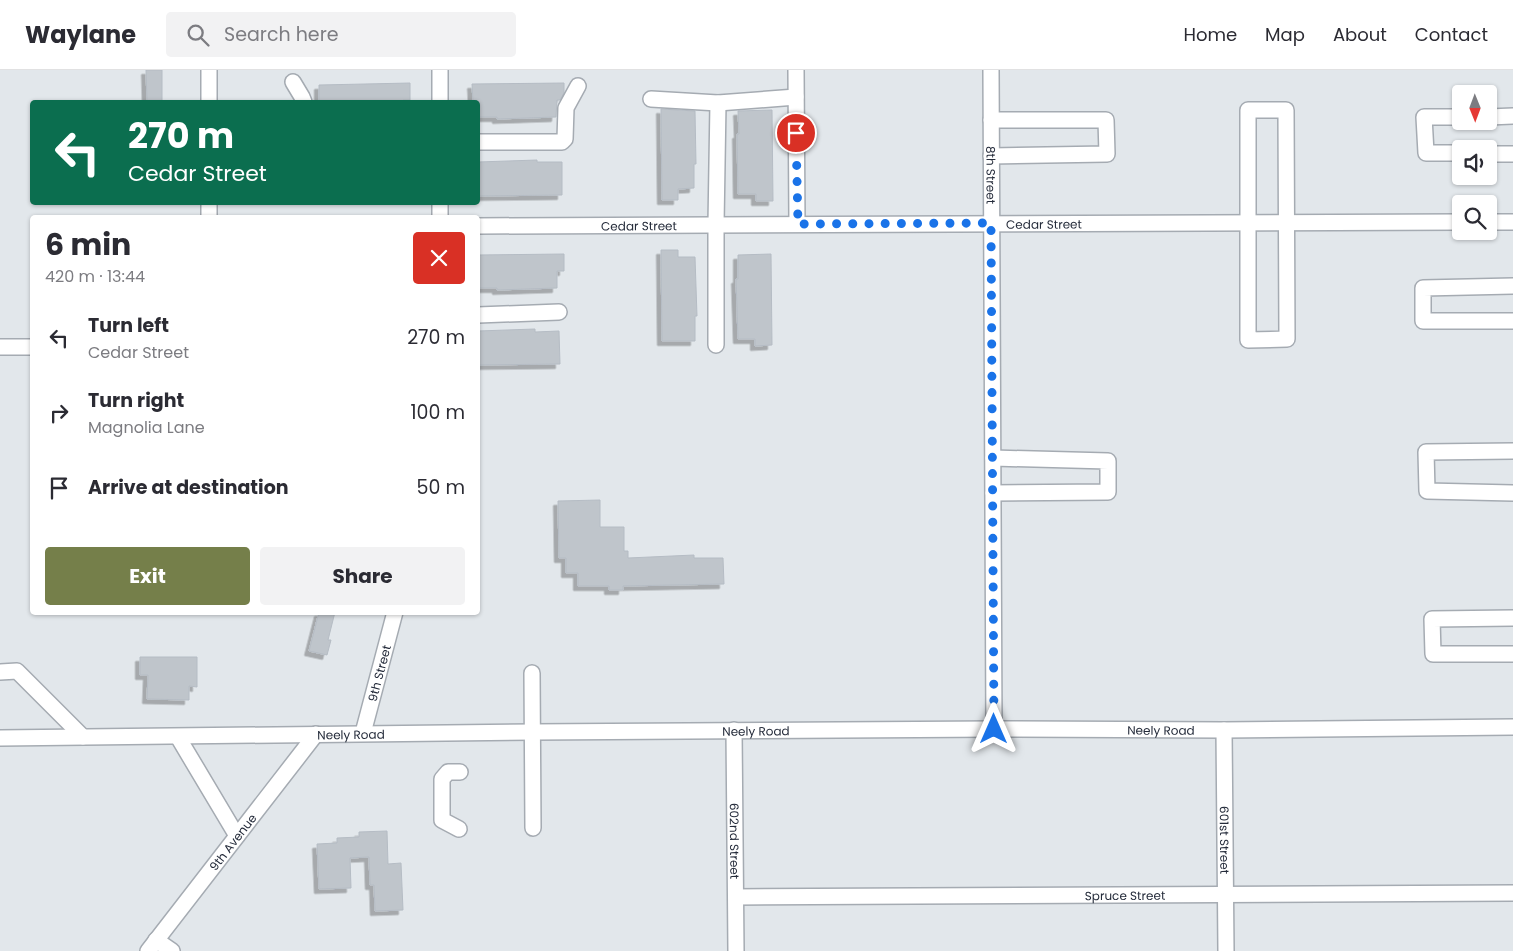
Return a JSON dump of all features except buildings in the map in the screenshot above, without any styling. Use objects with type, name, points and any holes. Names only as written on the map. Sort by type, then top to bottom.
[{"type":"street","points":[[209,70],[209,100]]},
{"type":"street","points":[[440,70],[440,100]]},
{"type":"street","points":[[796,70],[798,224]]},
{"type":"street","name":"8th Street","points":[[991,70],[994,729]]},
{"type":"street","points":[[293,82],[303,100]]},
{"type":"street","points":[[480,142],[562,142],[565,139],[566,108],[578,86]]},
{"type":"street","points":[[651,99],[718,103],[796,97]]},
{"type":"street","points":[[716,345],[718,103]]},
{"type":"street","points":[[1248,110],[1286,110],[1287,222],[1287,340],[1248,340],[1248,110]]},
{"type":"street","points":[[1498,117],[1513,116]]},
{"type":"street","points":[[1452,117],[1424,117],[1426,153],[1452,153]]},
{"type":"street","points":[[991,120],[1106,120],[1107,154],[991,156]]},
{"type":"street","points":[[1497,154],[1513,154]]},
{"type":"street","name":"Cedar Street","points":[[480,226],[1452,222]]},
{"type":"street","points":[[1497,222],[1513,222]]},
{"type":"street","points":[[1513,286],[1423,288],[1423,321],[1513,321]]},
{"type":"street","points":[[480,315],[559,312]]},
{"type":"street","points":[[0,347],[30,347]]},
{"type":"street","points":[[1513,451],[1426,452],[1426,491],[1513,493]]},
{"type":"street","points":[[993,458],[1108,460],[1108,492],[994,493]]},
{"type":"street","name":"9th Street","points":[[363,733],[394,615]]},
{"type":"street","points":[[1513,618],[1432,619],[1433,654],[1513,654]]},
{"type":"street","points":[[0,672],[17,671],[83,737]]},
{"type":"street","points":[[532,673],[533,828]]},
{"type":"street","name":"Neely Road","points":[[0,738],[734,730],[1224,730],[1513,727]]},
{"type":"street","name":"602nd Street","points":[[734,730],[736,951]]},
{"type":"street","name":"601st Street","points":[[1224,730],[1226,951]]},
{"type":"street","name":"9th Avenue","points":[[152,946],[316,734]]},
{"type":"street","points":[[178,736],[237,836]]},
{"type":"street","points":[[459,829],[442,820],[442,779],[448,772],[460,772]]},
{"type":"street","name":"Spruce Street","points":[[736,897],[1513,892]]},
{"type":"street","points":[[152,946],[172,951]]},
{"type":"route","points":[[796,133],[798,224],[991,223],[994,729]]}]
